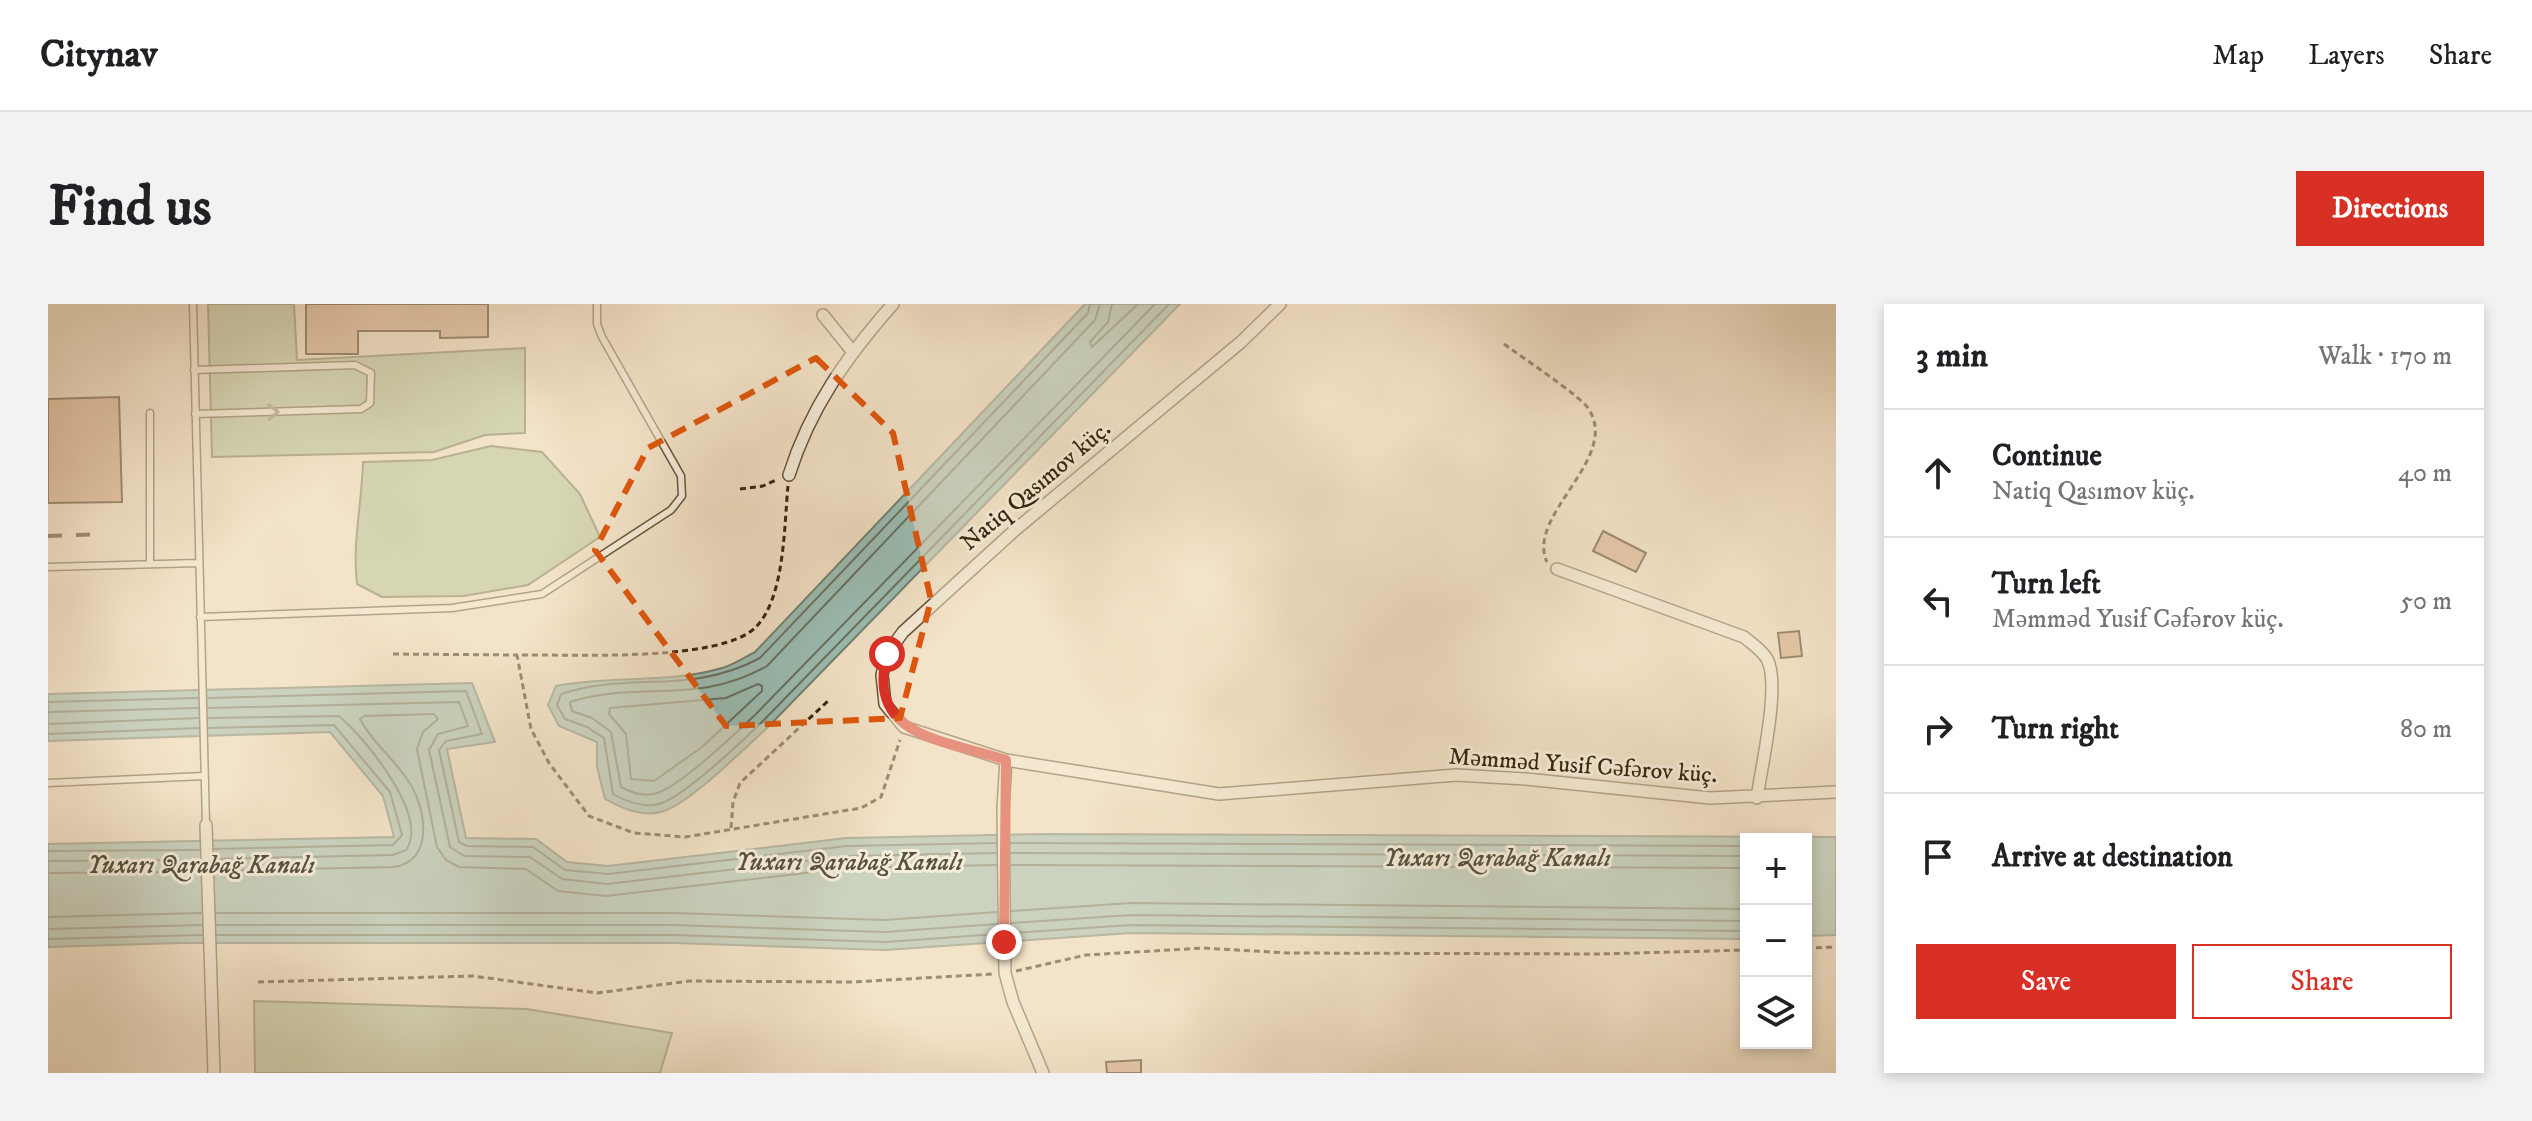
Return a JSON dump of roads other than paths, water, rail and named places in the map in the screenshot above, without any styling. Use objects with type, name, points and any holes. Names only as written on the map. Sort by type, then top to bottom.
[{"type":"street","points":[[789,475],[800,438],[820,400],[852,351],[893,304]]},
{"type":"street","name":"Natiq Qasımov küç.","points":[[904,727],[885,704],[882,675],[887,654],[903,632],[1015,530],[1241,342],[1280,304]]},
{"type":"street","points":[[823,315],[852,351]]},
{"type":"street","points":[[1557,569],[1744,637],[1761,651],[1769,661],[1772,685],[1757,798]]},
{"type":"street","name":"Məmməd Yusif Cəfərov küç.","points":[[904,727],[1006,760],[1219,794],[1480,775],[1710,798],[1836,792]]},
{"type":"street","points":[[1006,760],[1003,808],[1004,942],[1009,991],[1043,1073]]},
{"type":"street","points":[[206,825],[214,1073]]},
{"type":"lane","points":[[193,304],[206,825]]},
{"type":"lane","points":[[200,617],[452,608],[542,594],[671,510],[682,496],[681,476],[602,337],[597,304]]},
{"type":"lane","points":[[194,370],[355,365],[371,373],[372,389],[370,403],[361,409],[195,414]]},
{"type":"lane","points":[[150,413],[150,564]]},
{"type":"lane","points":[[48,567],[198,563]]},
{"type":"lane","points":[[48,783],[204,776]]},
{"type":"water","points":[[1085,304],[1180,304],[767,728],[717,774],[689,797],[656,813],[634,811],[605,799],[597,767],[597,742],[559,726],[548,705],[556,686],[702,673],[726,667],[755,652]]},
{"type":"water","name":"Yuxarı Qarabağ Kanalı","points":[[472,683],[495,742],[447,749],[466,838],[536,839],[567,862],[608,866],[846,838],[1047,834],[1740,837],[1740,939],[1131,933],[886,950],[674,943],[180,943],[48,947],[48,844],[394,837],[383,796],[330,732],[48,741],[48,694]]},
{"type":"water","points":[[1812,837],[1836,837],[1836,935],[1812,936]]},
{"type":"railway","points":[[48,536],[103,534]]}]
